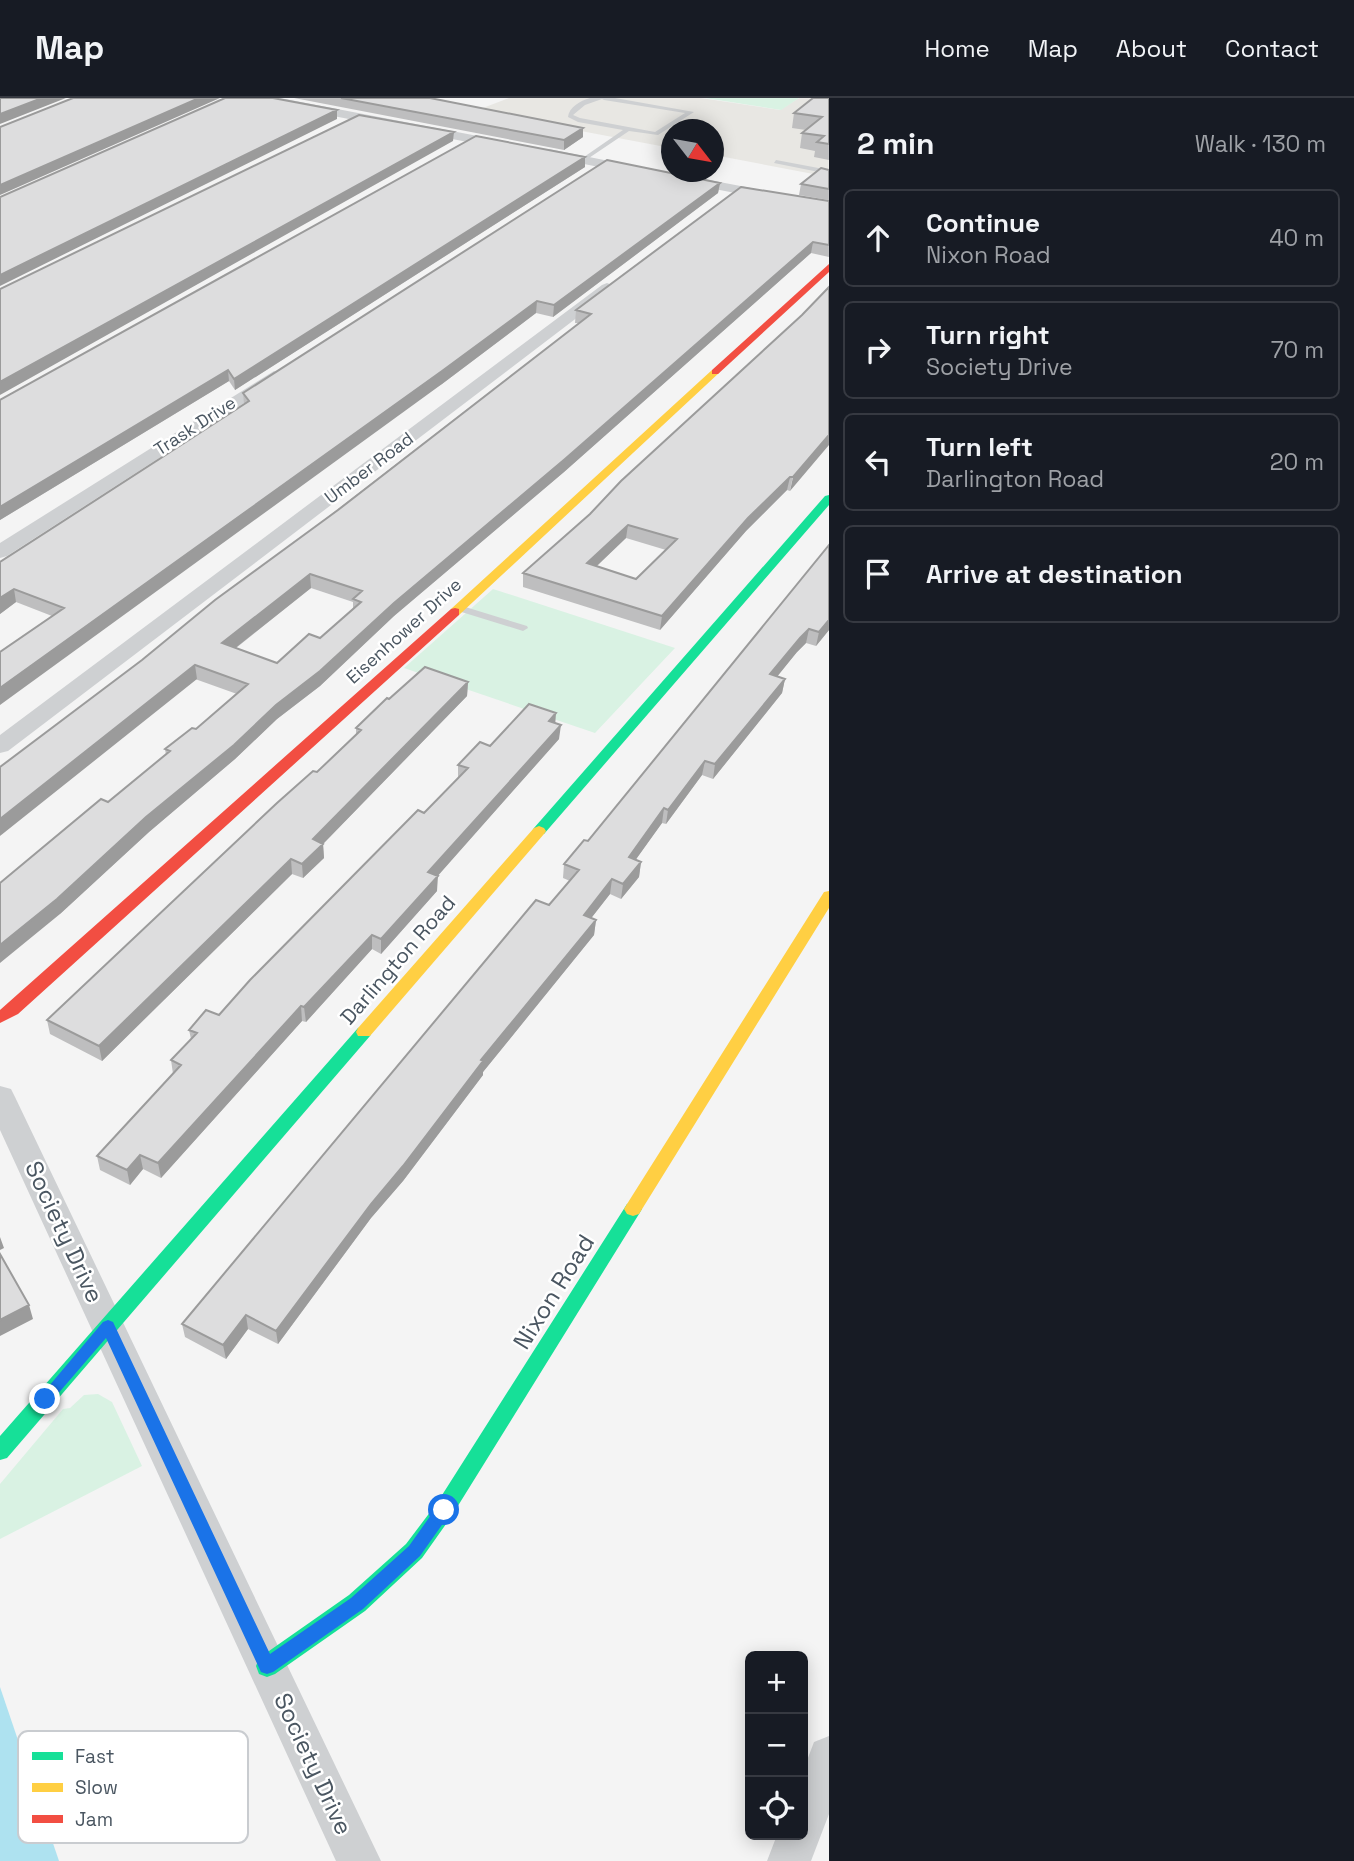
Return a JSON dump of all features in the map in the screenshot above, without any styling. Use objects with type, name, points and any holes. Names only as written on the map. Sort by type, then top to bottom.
[{"type":"street","points":[[261,98],[528,149],[583,168],[603,164],[829,207]]},
{"type":"street","points":[[338,126],[358,117]]},
{"type":"street","points":[[454,149],[473,139]]},
{"type":"street","points":[[720,203],[737,190]]},
{"type":"street","name":"Eisenhower Drive","points":[[0,1017],[12,1010],[458,608],[829,268]]},
{"type":"street","name":"Umber Road","points":[[0,746],[620,278]]},
{"type":"street","name":"Trask Drive","points":[[0,552],[292,364]]},
{"type":"street","name":"Darlington Road","points":[[0,1451],[829,498]]},
{"type":"street","name":"Nixon Road","points":[[267,1666],[357,1604],[414,1551],[451,1498],[829,896]]},
{"type":"street","name":"Society Drive","points":[[0,1097],[359,1861]]},
{"type":"street","points":[[808,1813],[829,1757]]},
{"type":"street","points":[[789,1861],[797,1840]]},
{"type":"lane","points":[[602,98],[691,112],[661,133],[628,130],[570,116],[573,109],[591,99],[602,98]]},
{"type":"lane","points":[[583,168],[628,130]]},
{"type":"lane","points":[[776,162],[829,172]]},
{"type":"lane","points":[[458,608],[523,628]]},
{"type":"shaded area","points":[[509,98],[701,98],[780,110],[799,98],[829,98],[829,177],[724,157],[724,119],[661,119],[661,146],[475,111]]},
{"type":"green space","points":[[705,98],[799,98],[781,110]]},
{"type":"green space","points":[[493,589],[675,648],[595,733],[404,668]]},
{"type":"green space","points":[[98,1394],[112,1402],[142,1466],[0,1539],[0,1484],[63,1409],[70,1408],[84,1395]]},
{"type":"water","points":[[0,1687],[18,1740],[18,1843],[53,1843],[59,1861],[0,1861]]},
{"type":"building","points":[[0,98],[42,98],[0,114]]},
{"type":"building","points":[[73,98],[199,98],[0,185],[0,127]]},
{"type":"building","points":[[225,98],[273,98],[337,110],[0,275],[0,197]]},
{"type":"building","points":[[341,98],[430,98],[583,128],[564,140]]},
{"type":"building","points":[[813,98],[829,98],[829,144],[817,142],[824,136],[802,133],[822,117],[794,113]]},
{"type":"building","points":[[359,115],[454,132],[0,382],[0,289]]},
{"type":"building","points":[[476,136],[585,157],[234,379],[228,370],[0,507],[0,400]]},
{"type":"building","points":[[607,160],[661,171],[661,182],[720,183],[554,305],[537,301],[0,688],[0,652],[64,608],[14,589],[0,598],[0,562],[249,401],[243,393]]},
{"type":"building","points":[[821,168],[829,170],[829,189],[801,184]]},
{"type":"building","points":[[741,187],[829,201],[829,245],[813,242],[565,459],[394,603],[320,671],[276,705],[234,745],[146,817],[57,899],[0,945],[0,883],[101,799],[108,802],[170,751],[165,749],[192,728],[196,729],[248,684],[195,665],[0,819],[0,767],[591,314],[576,310]],"holes":[[[310,574],[362,591],[353,599],[361,602],[320,638],[309,634],[277,663],[222,643]]]},
{"type":"building","points":[[829,287],[829,435],[793,477],[748,518],[662,616],[523,573],[590,514],[621,481]],"holes":[[[628,525],[677,539],[636,579],[587,563]]]},
{"type":"building","points":[[829,545],[829,620],[819,632],[809,629],[800,638],[770,674],[785,679],[715,764],[705,761],[668,810],[664,808],[629,857],[641,862],[623,884],[612,879],[584,915],[596,920],[481,1060],[483,1061],[276,1331],[246,1315],[223,1345],[182,1324],[536,900],[549,905],[579,870],[564,864],[584,840],[588,841]]},
{"type":"building","points":[[425,667],[468,682],[313,839],[323,844],[302,864],[291,859],[99,1046],[47,1020],[277,803],[313,771],[317,772],[361,730],[356,728],[387,698]]},
{"type":"building","points":[[529,704],[556,713],[549,721],[561,725],[428,872],[438,876],[381,939],[372,935],[304,1007],[301,1006],[158,1163],[140,1155],[127,1170],[97,1156],[181,1065],[171,1060],[197,1033],[189,1030],[206,1010],[219,1015],[250,980],[418,810],[424,813],[468,768],[458,765],[480,742],[490,746]]},
{"type":"building","points":[[0,1254],[29,1305],[0,1320]]},
{"type":"traffic: fast","points":[[539,831],[829,498]]},
{"type":"traffic: fast","points":[[0,1451],[364,1032]]},
{"type":"traffic: fast","points":[[267,1666],[357,1603],[414,1551],[444,1510],[633,1209]]},
{"type":"traffic: slow","points":[[455,612],[715,372]]},
{"type":"traffic: slow","points":[[364,1032],[539,831]]},
{"type":"traffic: slow","points":[[633,1209],[829,896]]},
{"type":"traffic: jam","points":[[715,372],[829,267]]},
{"type":"traffic: jam","points":[[0,1017],[12,1010],[455,612]]},
{"type":"route","points":[[45,1399],[108,1326],[267,1666],[357,1604],[414,1551],[444,1510]]}]
